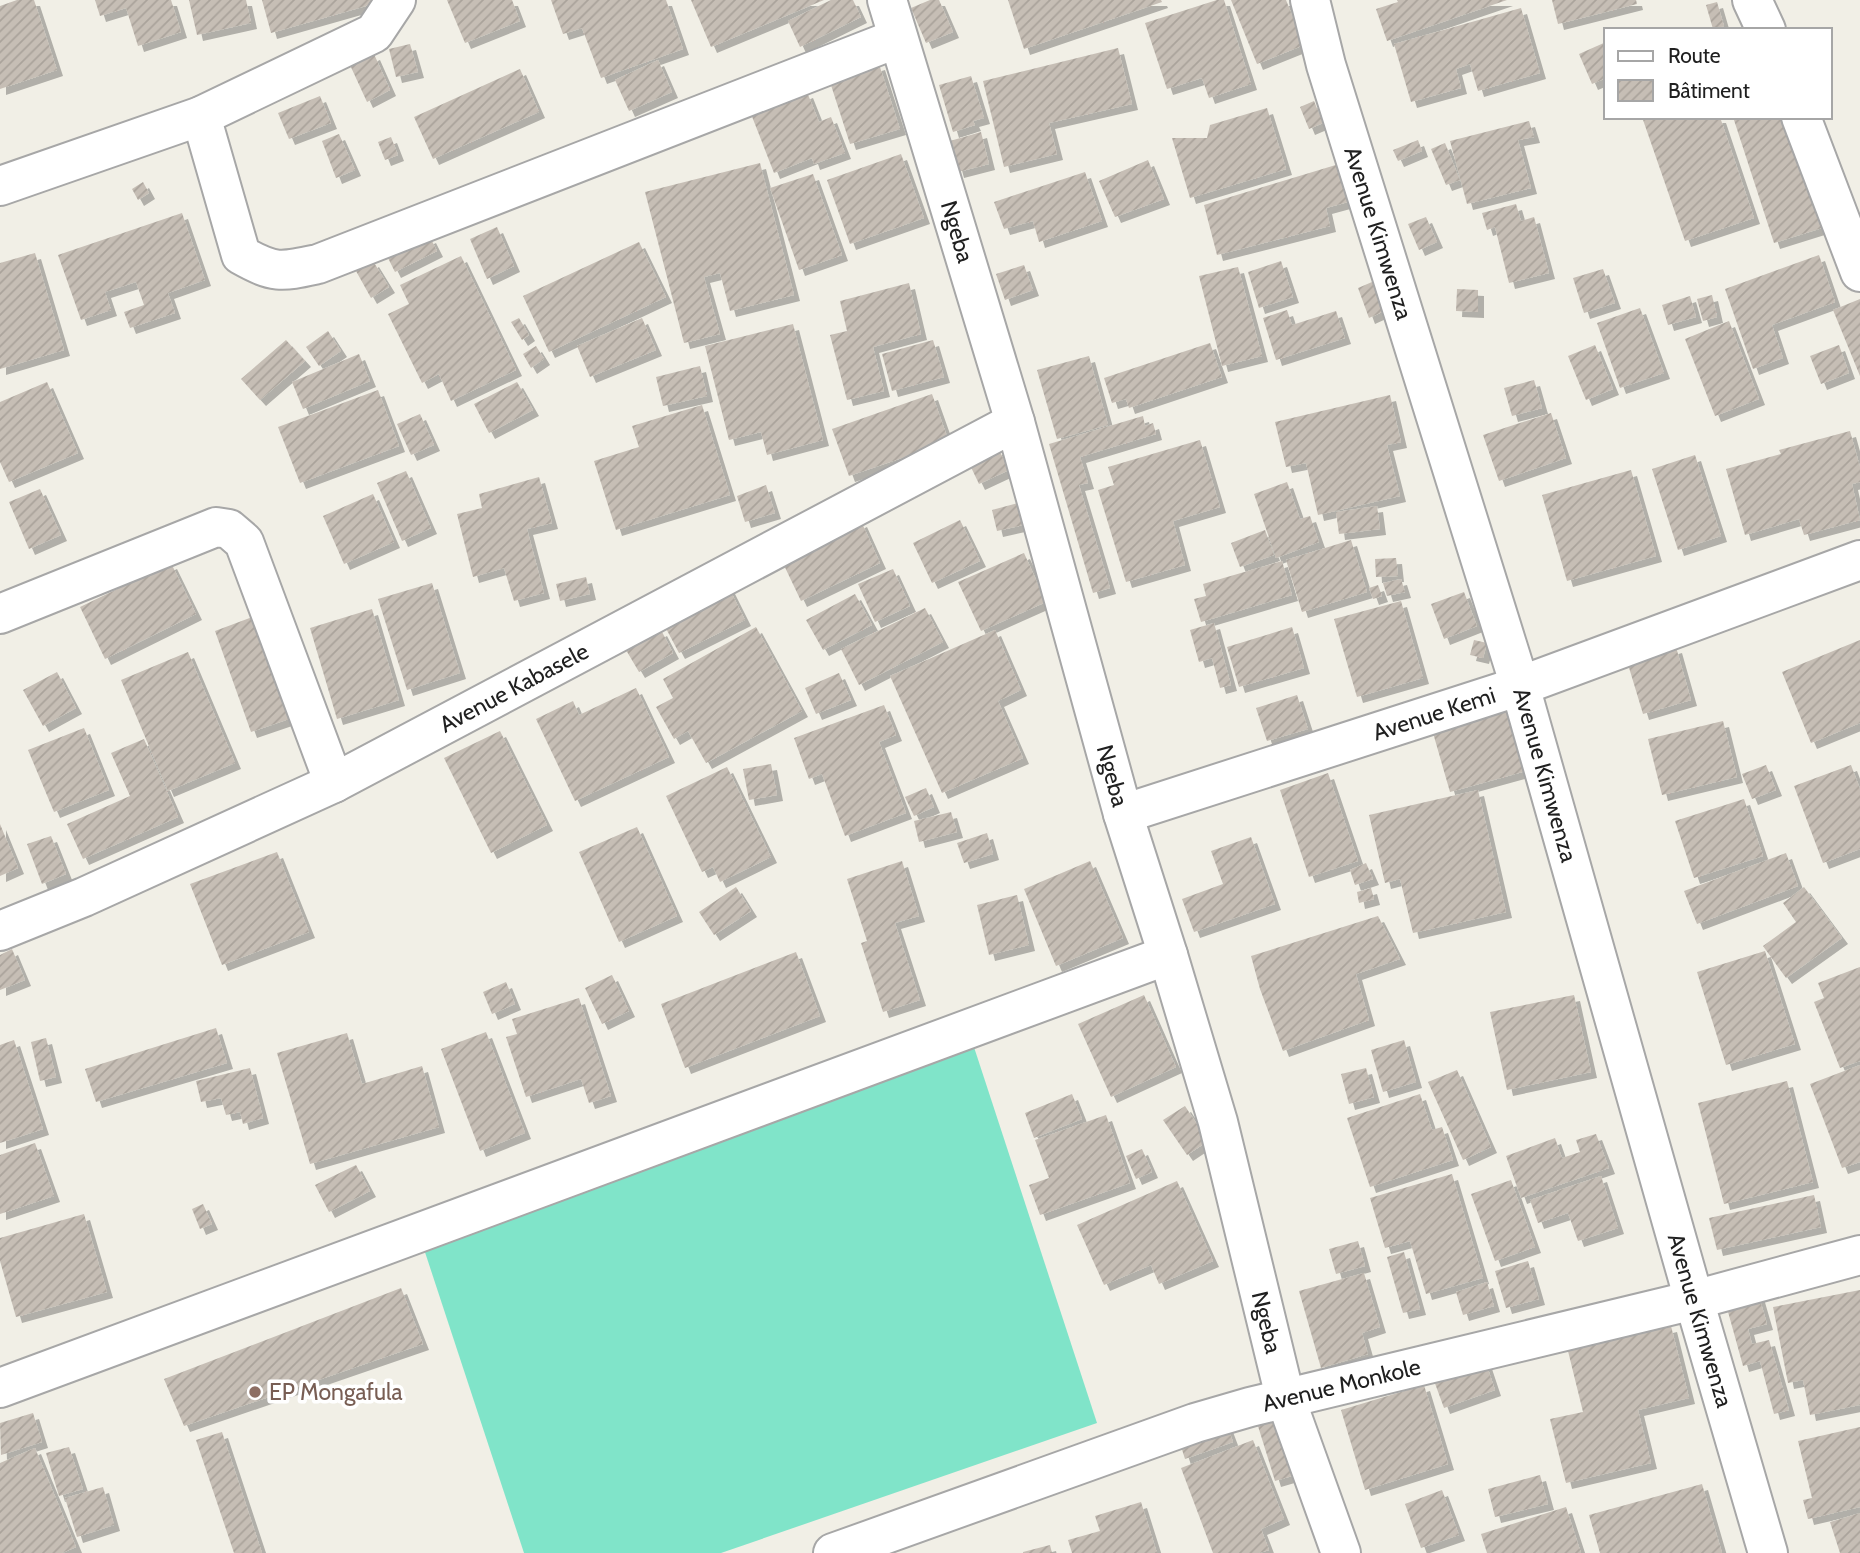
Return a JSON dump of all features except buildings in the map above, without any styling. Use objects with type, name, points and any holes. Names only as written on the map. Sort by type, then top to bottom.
[{"type":"street","points":[[0,186],[201,116],[374,33],[396,0]]},
{"type":"street","name":"Ngeba","points":[[887,0],[1016,422],[1123,814],[1218,1122],[1285,1397],[1341,1553]]},
{"type":"street","name":"Avenue Kimwenza","points":[[1310,0],[1326,65],[1520,686],[1768,1553]]},
{"type":"street","points":[[1752,0],[1765,28]]},
{"type":"street","points":[[201,116],[241,256],[261,267],[284,272],[318,264],[898,38]]},
{"type":"street","points":[[1802,119],[1860,272]]},
{"type":"street","name":"Avenue Kabasele","points":[[0,931],[84,897],[334,783],[1016,422]]},
{"type":"street","points":[[0,614],[215,527],[229,528],[244,542],[334,783]]},
{"type":"street","name":"Avenue Kemi","points":[[1123,814],[1520,686],[1860,560]]},
{"type":"street","points":[[0,1388],[1168,956]]},
{"type":"street","name":"Avenue Monkole","points":[[833,1553],[1195,1423],[1285,1397],[1694,1300],[1860,1255]]},
{"type":"green space","points":[[971,1038],[1097,1423],[721,1553],[524,1553],[420,1237]]},
{"type":"place","name":"EP Mongafula","points":[[255,1392]]}]
